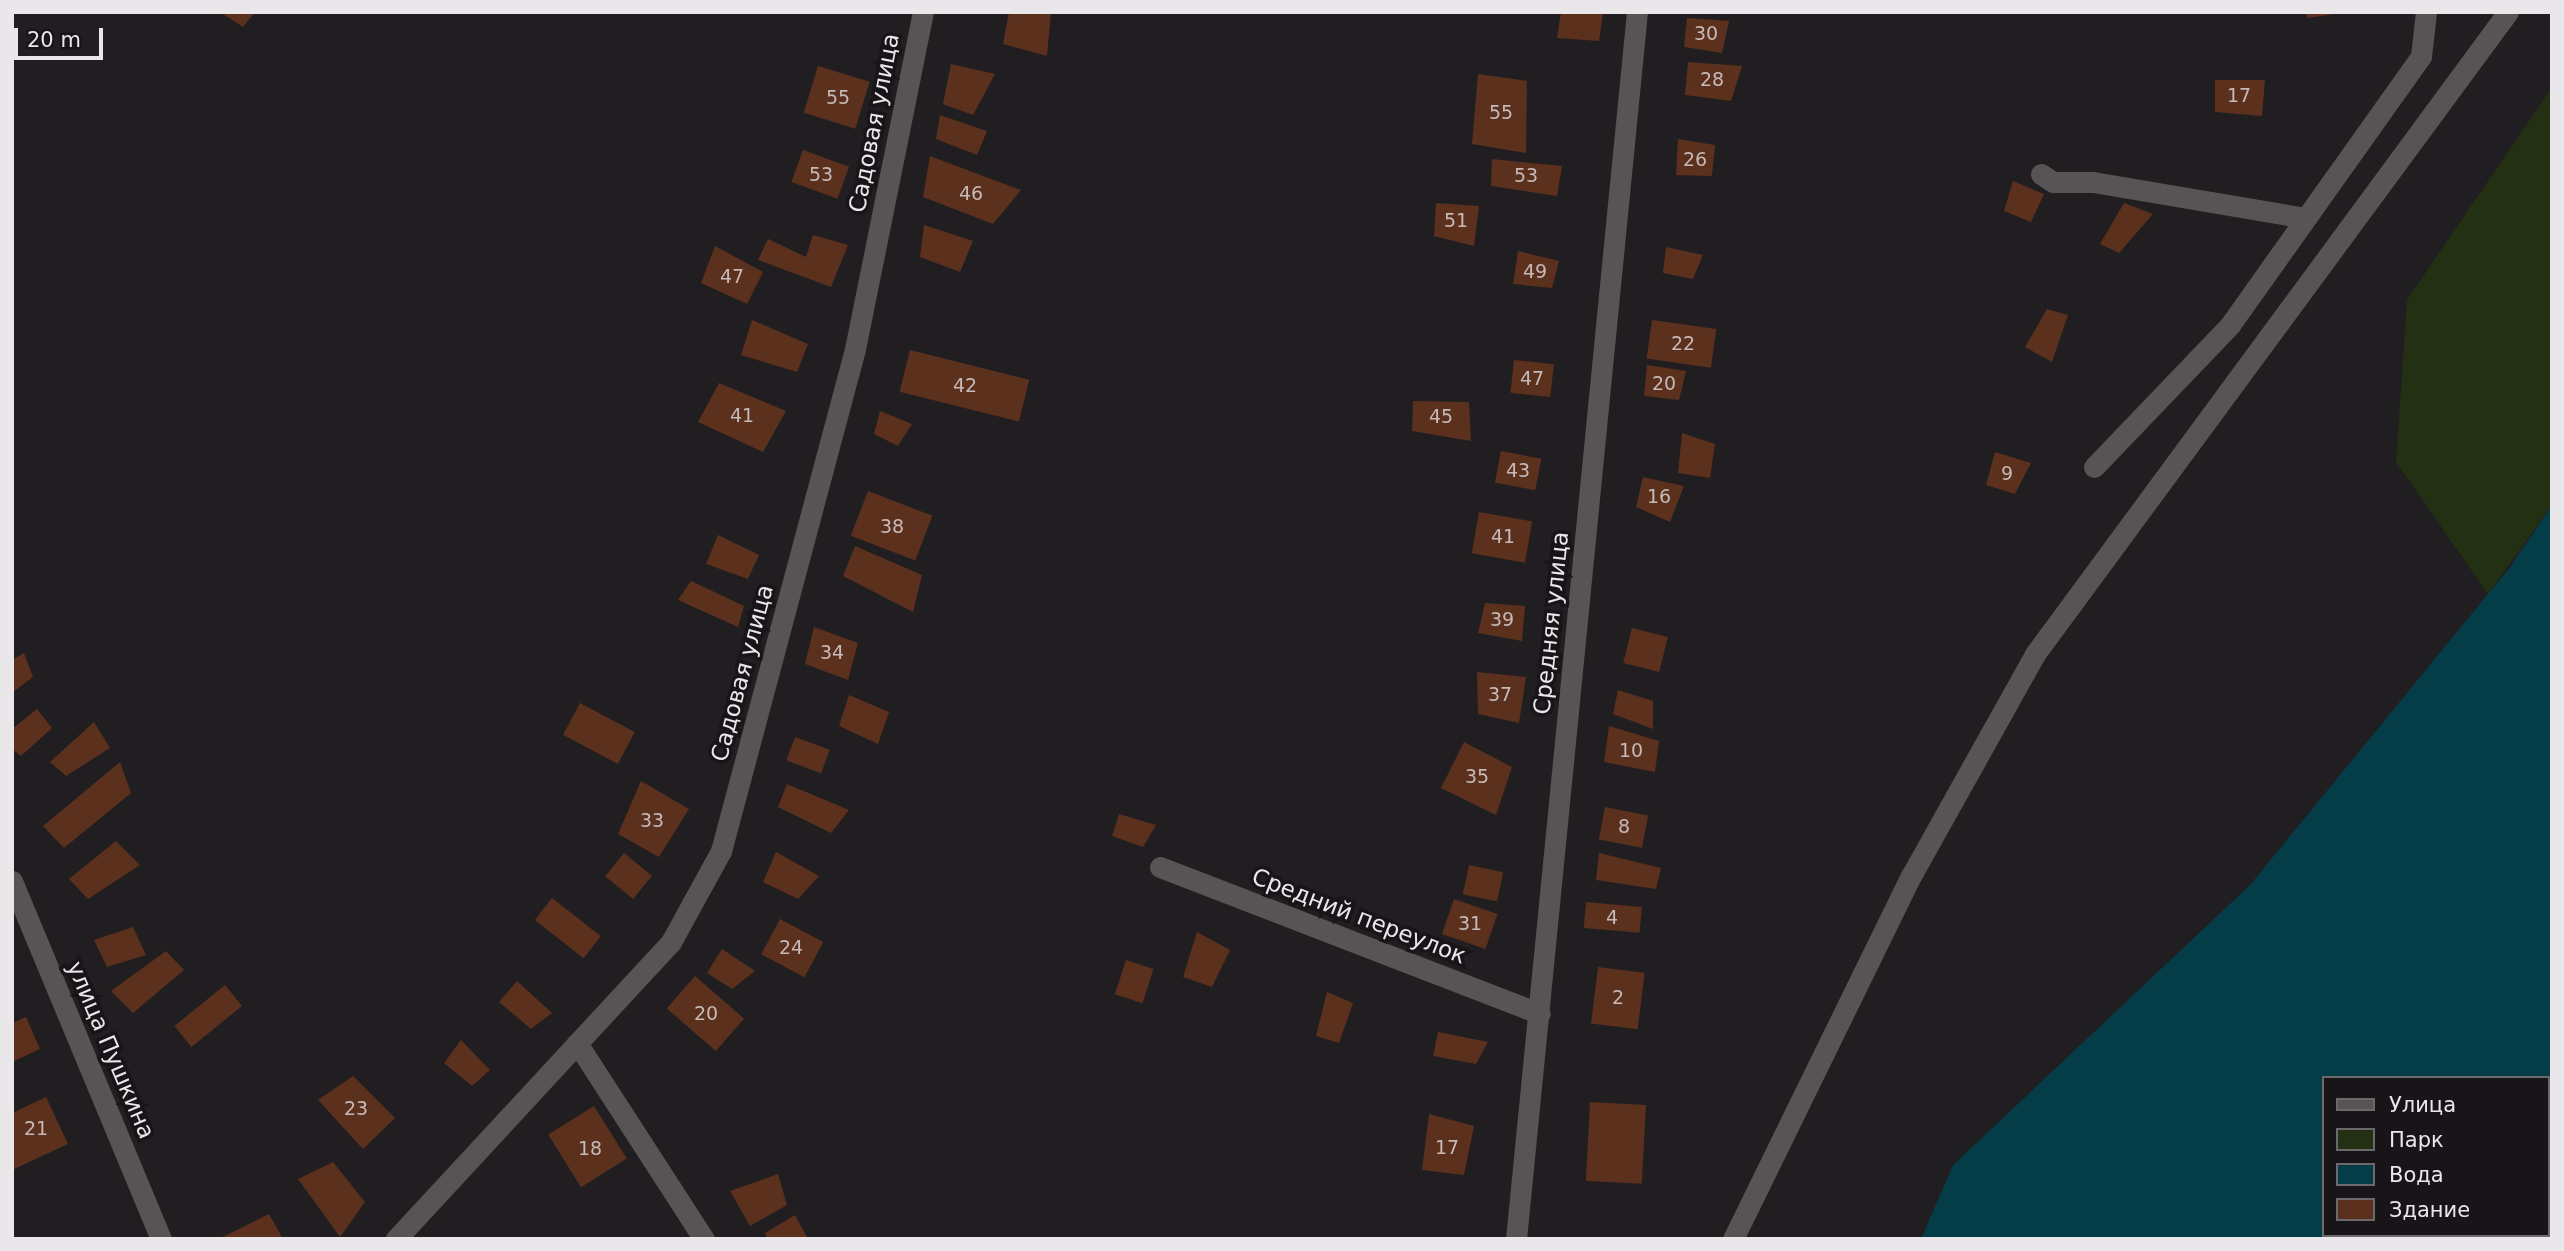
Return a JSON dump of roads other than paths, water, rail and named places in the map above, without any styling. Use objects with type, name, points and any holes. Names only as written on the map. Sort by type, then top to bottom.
[{"type":"street","name":"Садовая улица","points":[[396,1239],[671,942],[721,851],[855,349],[923,12]]},
{"type":"street","name":"Средняя улица","points":[[1516,1239],[1636,12]]},
{"type":"street","points":[[2094,467],[2230,325],[2421,56],[2426,12]]},
{"type":"street","points":[[1733,1239],[1911,876],[2035,654],[2499,15]]},
{"type":"street","points":[[2041,174],[2053,182],[2093,182],[2306,218]]},
{"type":"street","name":"Средний переулок","points":[[1160,867],[1540,1014]]},
{"type":"street","name":"улица Пушкина","points":[[12,881],[161,1239]]},
{"type":"street","points":[[577,1043],[704,1239]]},
{"type":"water","points":[[2552,505],[2552,1239],[1921,1239],[1953,1165],[2250,885],[2510,567]]}]
